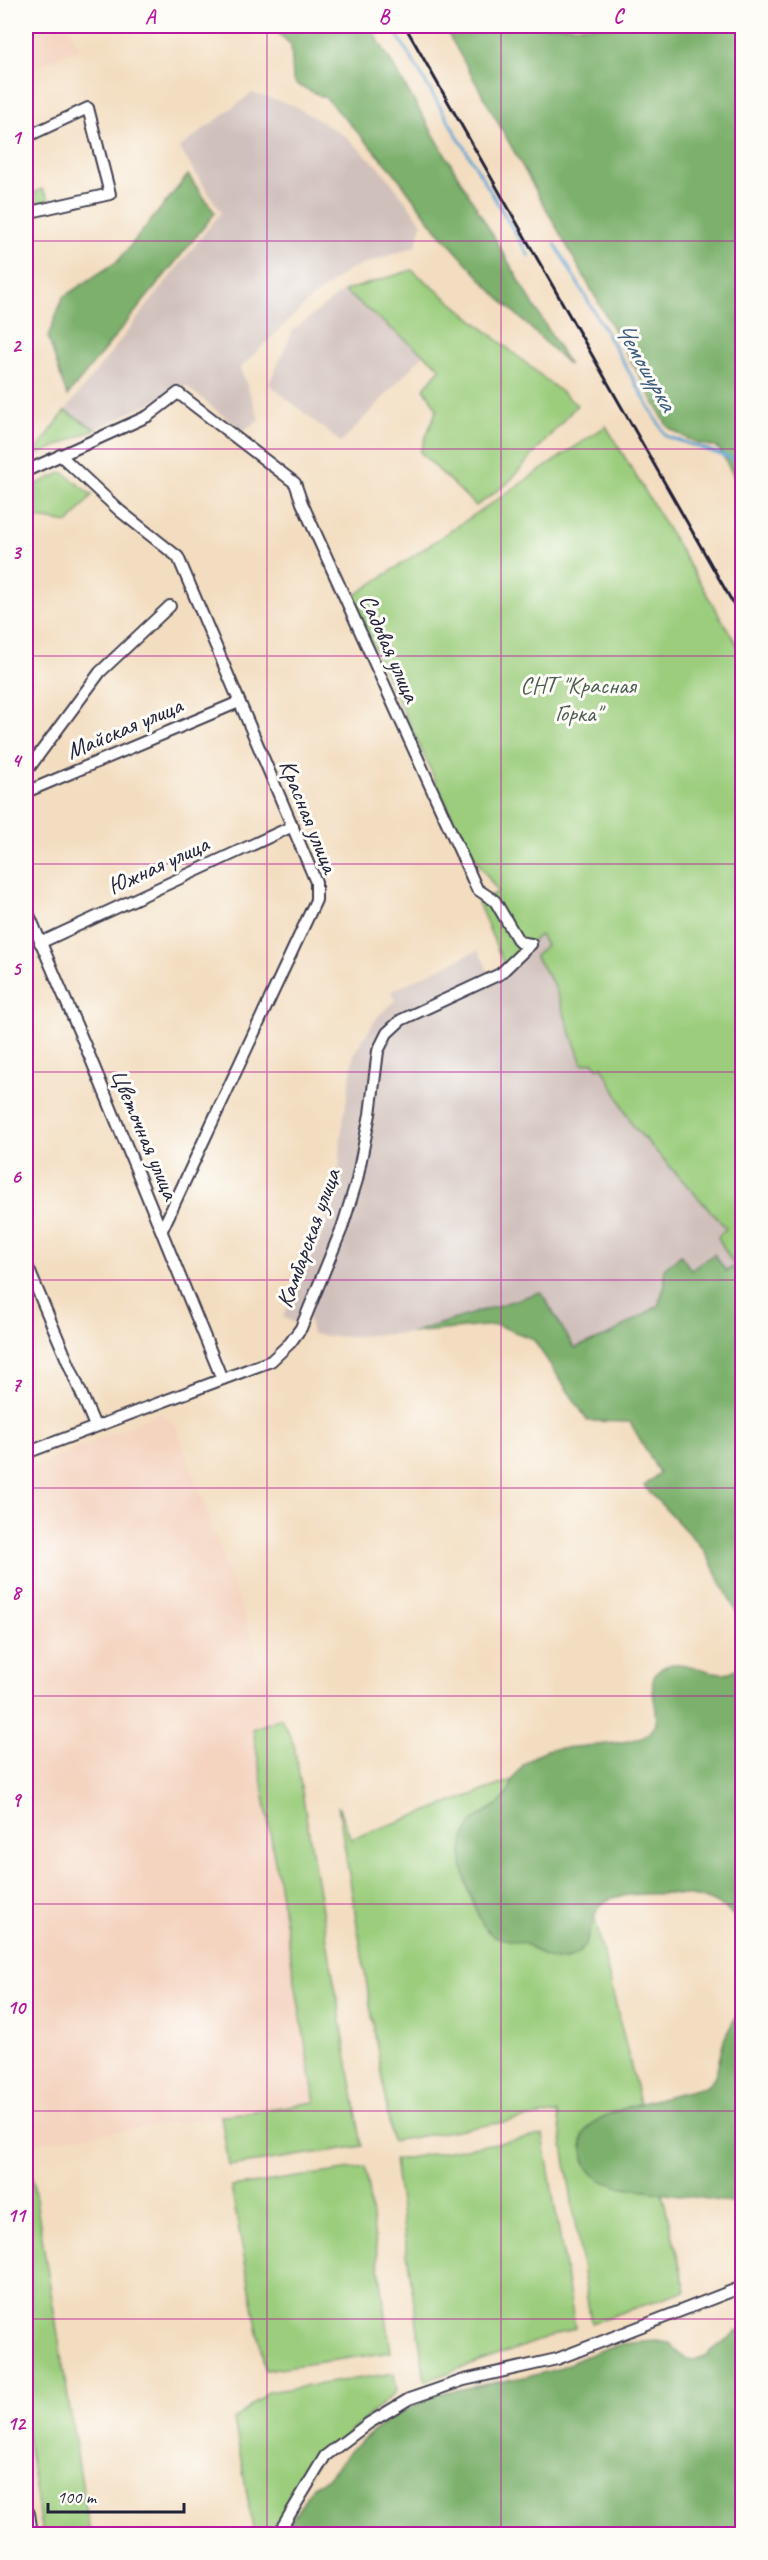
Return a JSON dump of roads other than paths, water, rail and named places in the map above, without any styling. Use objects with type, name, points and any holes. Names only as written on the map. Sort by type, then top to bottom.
[{"type":"main road","points":[[26,2514],[29,2535]]},
{"type":"street","points":[[26,137],[88,108],[110,194],[26,213]]},
{"type":"street","name":"Садовая улица","points":[[60,455],[148,416],[178,393],[295,483],[306,514],[477,890],[495,901],[519,942],[531,944]]},
{"type":"street","points":[[26,471],[60,455]]},
{"type":"street","name":"Красная улица","points":[[60,455],[120,511],[178,557],[316,882],[316,900],[162,1230]]},
{"type":"street","points":[[26,772],[100,672],[170,606]]},
{"type":"street","name":"Майская улица","points":[[26,792],[238,702]]},
{"type":"street","name":"Южная улица","points":[[40,943],[293,826]]},
{"type":"street","name":"Цветочная улица","points":[[26,908],[162,1230],[222,1379]]},
{"type":"street","name":"Камбарская улица","points":[[26,1453],[94,1425],[271,1361],[290,1343],[301,1328],[342,1228],[357,1180],[370,1114],[378,1051],[387,1033],[401,1020],[500,974],[531,944]]},
{"type":"street","points":[[26,1263],[94,1425]]},
{"type":"street","points":[[278,2535],[326,2456],[369,2423],[409,2399],[464,2380],[557,2358],[742,2287]]},
{"type":"waterway","name":"Чемошурка","points":[[392,26],[529,256]]},
{"type":"waterway","name":"Чемошурка","points":[[555,244],[666,436],[742,462]]},
{"type":"railway","points":[[405,26],[742,619]]},
{"type":"park label","name":"СНТ \"Красная Горка\"","points":[[578,699]]}]
